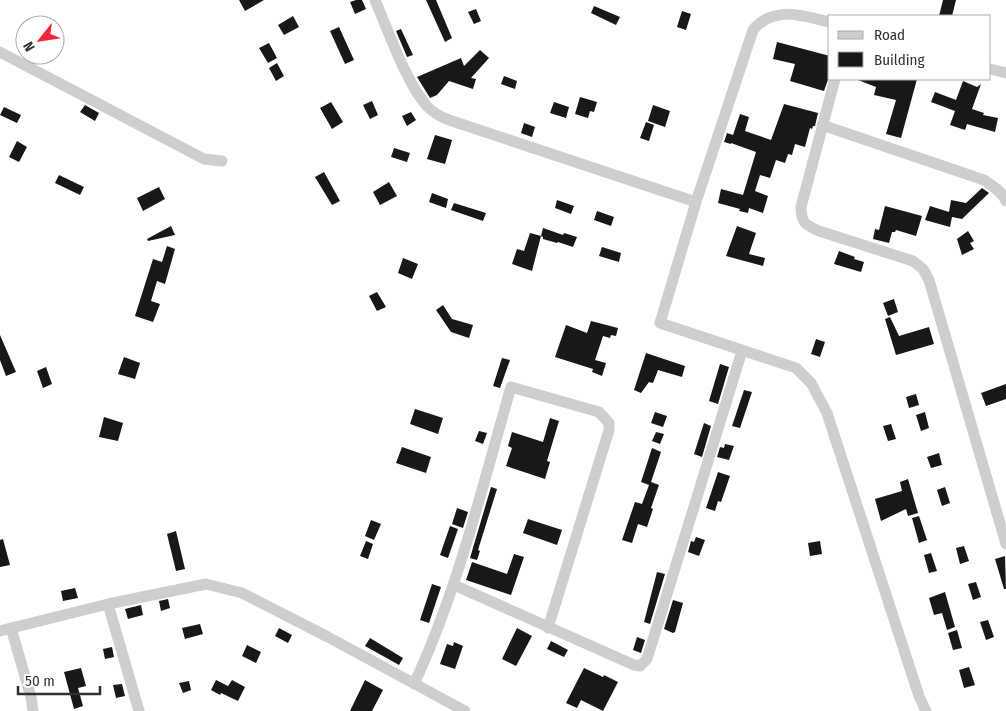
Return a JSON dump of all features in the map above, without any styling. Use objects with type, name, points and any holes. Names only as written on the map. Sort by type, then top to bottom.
[{"type":"street","points":[[375,0],[409,77],[426,105],[437,115],[696,202]]},
{"type":"street","points":[[828,22],[790,13],[774,15],[759,23],[753,30],[696,202],[660,323],[796,368],[811,383],[828,412],[919,696],[926,711]]},
{"type":"street","points":[[0,52],[204,159],[222,161]]},
{"type":"street","points":[[991,69],[1006,73]]},
{"type":"street","points":[[835,80],[801,207],[801,218],[808,226],[819,231],[913,261],[924,269],[931,286],[1006,544]]},
{"type":"street","points":[[822,125],[984,180],[996,188],[1006,201]]},
{"type":"street","points":[[454,585],[634,665],[640,666],[644,663],[650,649],[742,351]]},
{"type":"street","points":[[414,684],[454,585],[511,387],[600,412],[605,416],[608,423],[609,430],[548,628]]},
{"type":"street","points":[[33,711],[31,697],[5,629],[108,604],[206,584],[242,593],[465,711]]},
{"type":"street","points":[[108,604],[140,711]]},
{"type":"building","points":[[239,0],[264,0],[245,11]]},
{"type":"building","points":[[362,0],[366,9],[355,14],[350,2]]},
{"type":"building","points":[[426,0],[436,0],[452,38],[445,42]]},
{"type":"building","points":[[943,0],[956,0],[952,15],[939,15]]},
{"type":"building","points":[[594,6],[620,17],[616,25],[591,13]]},
{"type":"building","points":[[476,9],[481,21],[474,24],[468,12]]},
{"type":"building","points":[[682,11],[691,14],[686,30],[677,27]]},
{"type":"building","points":[[293,16],[299,27],[284,35],[278,25]]},
{"type":"building","points":[[339,27],[354,60],[345,64],[330,31]]},
{"type":"building","points":[[401,29],[413,55],[407,57],[396,31]]},
{"type":"building","points":[[777,42],[828,55],[828,80],[824,91],[790,81],[795,64],[773,59]]},
{"type":"building","points":[[269,43],[277,58],[268,63],[259,48]]},
{"type":"building","points":[[480,50],[489,58],[471,78],[476,79],[473,89],[449,81],[437,95],[430,98],[417,77],[461,58],[464,66]]},
{"type":"building","points":[[277,63],[284,76],[276,81],[269,68]]},
{"type":"building","points":[[504,76],[517,81],[515,89],[501,84]]},
{"type":"building","points":[[858,80],[917,80],[901,138],[886,134],[896,100],[874,95],[876,87]]},
{"type":"building","points":[[963,81],[977,87],[981,84],[972,109],[984,113],[983,115],[998,118],[995,132],[967,124],[965,130],[950,125],[955,111],[931,102],[935,92],[956,100]]},
{"type":"building","points":[[580,97],[597,102],[594,112],[590,111],[588,118],[575,114]]},
{"type":"building","points":[[372,101],[378,115],[370,119],[363,105]]},
{"type":"building","points":[[331,102],[343,122],[332,129],[320,108]]},
{"type":"building","points":[[554,102],[569,107],[566,118],[550,113]]},
{"type":"building","points":[[784,104],[818,113],[815,126],[812,129],[810,128],[805,147],[795,144],[792,155],[788,154],[785,163],[776,160],[770,178],[760,175],[755,191],[768,196],[763,213],[749,208],[748,213],[739,211],[740,209],[718,203],[721,189],[743,195],[756,152],[724,142],[727,133],[733,135],[740,114],[749,117],[745,131],[771,140]]},
{"type":"building","points":[[85,105],[99,113],[95,121],[80,112]]},
{"type":"building","points":[[653,105],[670,111],[665,127],[648,121]]},
{"type":"building","points":[[4,107],[21,115],[17,123],[0,115]]},
{"type":"building","points":[[411,112],[416,120],[407,126],[402,116]]},
{"type":"building","points":[[646,122],[654,125],[649,141],[640,138]]},
{"type":"building","points":[[524,123],[535,127],[532,137],[521,133]]},
{"type":"building","points":[[435,135],[452,140],[445,164],[427,159]]},
{"type":"building","points":[[17,141],[27,147],[19,162],[9,157]]},
{"type":"building","points":[[394,148],[410,153],[407,162],[391,157]]},
{"type":"building","points":[[324,172],[340,201],[332,205],[315,177]]},
{"type":"building","points":[[59,175],[84,187],[80,195],[55,183]]},
{"type":"building","points":[[389,182],[397,196],[380,205],[373,192]]},
{"type":"building","points":[[159,187],[165,199],[143,211],[137,198]]},
{"type":"building","points":[[982,188],[989,193],[962,219],[952,217],[950,227],[925,220],[930,206],[949,212],[951,200],[966,203]]},
{"type":"building","points":[[432,193],[448,199],[446,208],[429,202]]},
{"type":"building","points":[[557,200],[574,206],[571,214],[555,208]]},
{"type":"building","points":[[454,203],[486,213],[483,221],[451,210]]},
{"type":"building","points":[[885,206],[922,216],[916,236],[896,230],[892,232],[889,243],[873,239],[875,229],[879,230]]},
{"type":"building","points":[[597,211],[614,217],[611,226],[594,220]]},
{"type":"building","points":[[171,226],[175,235],[148,241],[147,239]]},
{"type":"building","points":[[737,226],[756,233],[749,254],[765,258],[763,266],[726,256]]},
{"type":"building","points":[[543,228],[563,235],[564,233],[577,237],[573,247],[543,239],[541,236]]},
{"type":"building","points":[[968,231],[974,241],[970,243],[974,249],[962,255],[957,239]]},
{"type":"building","points":[[530,233],[541,236],[532,271],[512,264],[517,249],[524,251]]},
{"type":"building","points":[[167,246],[175,249],[165,284],[157,281],[151,301],[160,304],[153,322],[135,316],[153,259],[162,262]]},
{"type":"building","points":[[602,247],[621,253],[619,262],[599,256]]},
{"type":"building","points":[[839,251],[864,262],[861,272],[834,264]]},
{"type":"building","points":[[403,258],[418,264],[412,279],[398,273]]},
{"type":"building","points":[[377,292],[386,307],[377,311],[369,296]]},
{"type":"building","points":[[894,299],[898,312],[888,316],[883,303]]},
{"type":"building","points":[[443,305],[452,319],[473,325],[469,338],[451,332],[436,310]]},
{"type":"building","points":[[890,317],[899,336],[929,327],[934,344],[896,355],[885,319]]},
{"type":"building","points":[[591,321],[618,328],[616,336],[611,335],[610,338],[603,336],[595,360],[606,363],[602,376],[592,372],[593,369],[555,357],[566,325],[587,333]]},
{"type":"building","points":[[0,335],[16,372],[6,376],[0,360]]},
{"type":"building","points":[[816,339],[825,342],[820,357],[811,354]]},
{"type":"building","points":[[646,353],[685,366],[682,377],[658,370],[653,383],[649,382],[641,393],[634,390]]},
{"type":"building","points":[[124,357],[140,363],[135,379],[118,374]]},
{"type":"building","points":[[502,358],[510,360],[500,388],[493,386]]},
{"type":"building","points":[[720,364],[729,367],[718,404],[709,401]]},
{"type":"building","points":[[46,367],[52,384],[43,388],[37,371]]},
{"type":"building","points":[[1006,384],[1006,399],[986,406],[981,393]]},
{"type":"building","points":[[744,390],[752,392],[740,428],[732,426]]},
{"type":"building","points":[[916,394],[919,405],[909,408],[906,397]]},
{"type":"building","points":[[415,409],[443,418],[438,434],[410,424]]},
{"type":"building","points":[[655,412],[667,416],[663,427],[651,423]]},
{"type":"building","points":[[925,412],[929,428],[921,431],[916,415]]},
{"type":"building","points":[[104,417],[123,423],[118,441],[99,437]]},
{"type":"building","points":[[550,418],[559,421],[547,461],[550,462],[545,479],[506,466],[512,448],[508,446],[512,432],[543,442]]},
{"type":"building","points":[[704,423],[711,426],[702,457],[694,454]]},
{"type":"building","points":[[891,424],[896,439],[888,441],[883,426]]},
{"type":"building","points":[[479,431],[487,433],[483,444],[475,441]]},
{"type":"building","points":[[656,432],[664,434],[660,444],[652,441]]},
{"type":"building","points":[[725,444],[734,446],[729,460],[717,457],[720,447],[724,448]]},
{"type":"building","points":[[402,447],[431,457],[426,473],[396,463]]},
{"type":"building","points":[[652,448],[661,452],[651,482],[659,485],[647,527],[638,524],[632,543],[622,540],[635,502],[642,504],[649,485],[641,482]]},
{"type":"building","points":[[939,453],[942,465],[931,468],[927,457]]},
{"type":"building","points":[[718,472],[730,476],[721,502],[718,501],[715,511],[706,508]]},
{"type":"building","points":[[908,479],[918,513],[908,516],[906,509],[881,521],[875,499],[902,491],[900,482]]},
{"type":"building","points":[[491,487],[497,489],[478,550],[480,551],[477,560],[470,558]]},
{"type":"building","points":[[945,487],[950,503],[942,506],[937,490]]},
{"type":"building","points":[[457,508],[468,512],[463,528],[452,524]]},
{"type":"building","points":[[919,516],[927,540],[919,543],[912,518]]},
{"type":"building","points":[[528,519],[562,530],[557,545],[523,533]]},
{"type":"building","points":[[371,520],[381,524],[374,540],[365,536]]},
{"type":"building","points":[[450,526],[458,529],[448,558],[440,555]]},
{"type":"building","points":[[176,531],[185,569],[176,571],[167,534]]},
{"type":"building","points":[[696,537],[705,540],[699,556],[688,552],[691,541],[694,542]]},
{"type":"building","points":[[3,539],[10,565],[0,567],[0,540]]},
{"type":"building","points":[[366,541],[373,544],[368,559],[360,556]]},
{"type":"building","points":[[820,541],[822,554],[810,556],[808,543]]},
{"type":"building","points":[[964,546],[969,561],[960,564],[956,548]]},
{"type":"building","points":[[931,553],[937,571],[929,573],[924,555]]},
{"type":"building","points":[[514,554],[524,557],[511,595],[466,580],[472,562],[507,574]]},
{"type":"building","points":[[1005,556],[1006,589],[1004,589],[995,559]]},
{"type":"building","points":[[657,572],[665,574],[650,624],[644,622]]},
{"type":"building","points":[[976,582],[981,597],[973,600],[968,584]]},
{"type":"building","points":[[432,584],[441,587],[429,623],[420,620]]},
{"type":"building","points":[[75,588],[78,598],[63,601],[61,591]]},
{"type":"building","points":[[945,592],[955,627],[947,630],[942,613],[934,615],[929,598]]},
{"type":"building","points":[[168,599],[170,608],[161,611],[159,601]]},
{"type":"building","points":[[673,600],[683,603],[675,632],[673,633],[664,629]]},
{"type":"building","points":[[141,605],[143,615],[128,619],[125,609]]},
{"type":"building","points":[[988,620],[994,637],[986,640],[980,622]]},
{"type":"building","points":[[200,624],[203,634],[185,639],[182,628]]},
{"type":"building","points":[[279,628],[292,635],[288,643],[275,636]]},
{"type":"building","points":[[517,628],[532,636],[516,666],[502,659]]},
{"type":"building","points":[[957,630],[962,648],[953,650],[948,633]]},
{"type":"building","points":[[637,637],[645,640],[641,653],[633,650]]},
{"type":"building","points":[[370,638],[403,658],[399,665],[365,646]]},
{"type":"building","points":[[551,641],[568,650],[564,657],[547,649]]},
{"type":"building","points":[[454,642],[463,646],[455,669],[440,664],[447,644],[453,646]]},
{"type":"building","points":[[247,645],[261,652],[256,663],[242,656]]},
{"type":"building","points":[[112,647],[114,657],[105,659],[103,649]]},
{"type":"building","points":[[969,667],[975,685],[964,688],[959,670]]},
{"type":"building","points":[[81,668],[86,686],[78,688],[83,706],[74,709],[64,672]]},
{"type":"building","points":[[584,668],[618,682],[603,711],[581,700],[577,708],[566,703]]},
{"type":"building","points":[[216,680],[228,686],[232,680],[245,687],[238,701],[211,690]]},
{"type":"building","points":[[365,680],[383,690],[372,711],[350,711]]},
{"type":"building","points":[[189,681],[191,690],[183,693],[179,683]]},
{"type":"building","points":[[122,684],[125,696],[116,698],[113,685]]}]
